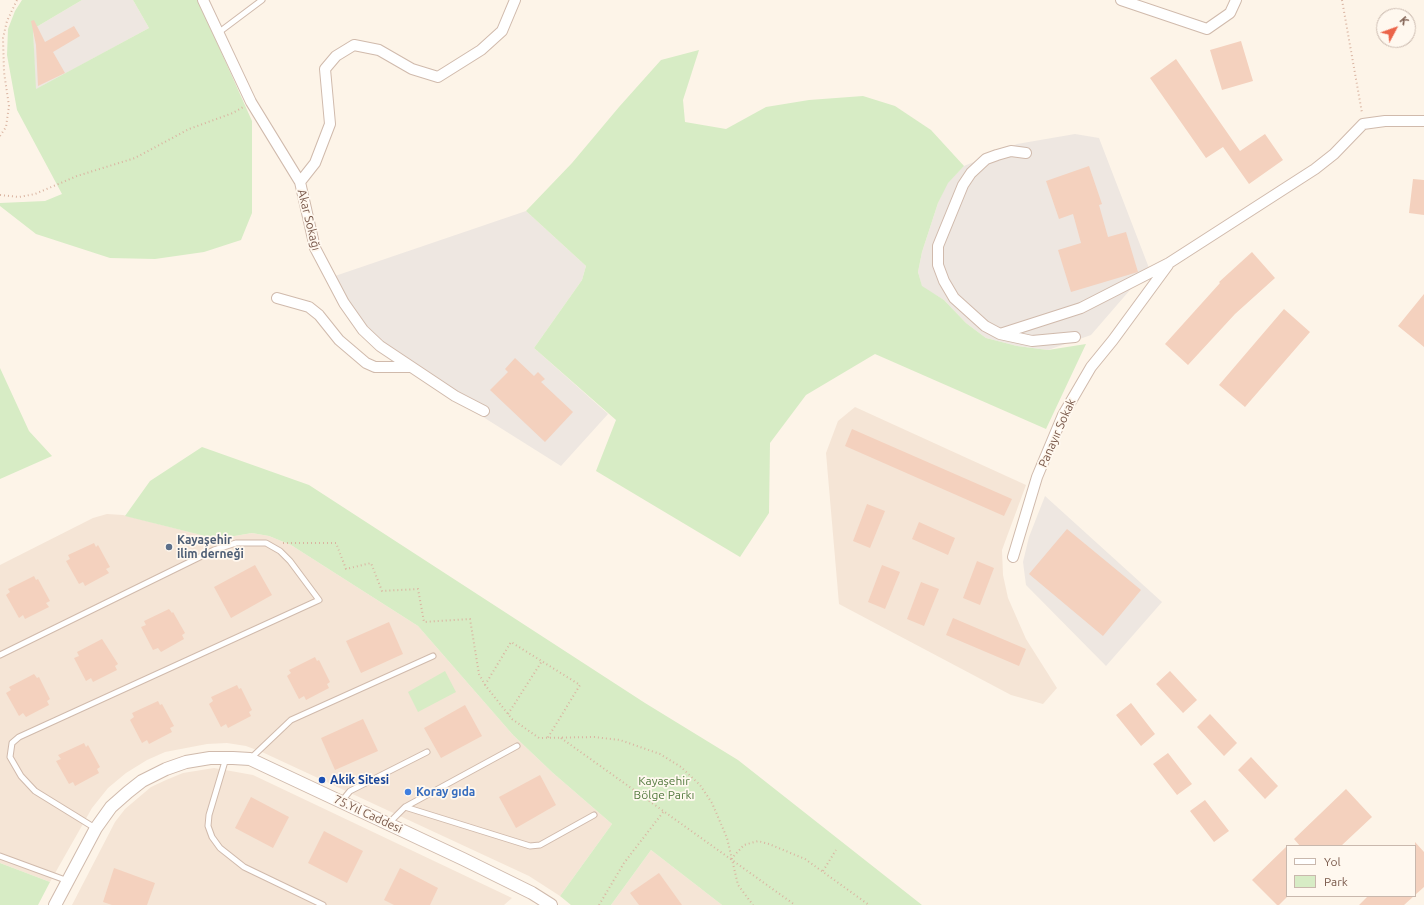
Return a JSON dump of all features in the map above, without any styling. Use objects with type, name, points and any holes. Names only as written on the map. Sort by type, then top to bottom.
[{"type":"street","name":"Akar Sokağı","points":[[203,0],[251,102],[300,182],[315,248],[344,303],[363,330],[380,346],[455,396],[484,411]]},
{"type":"street","points":[[300,182],[315,163],[330,124],[326,69],[336,56],[354,45],[379,50],[412,69],[438,77],[481,50],[502,31],[515,0]]},
{"type":"street","points":[[1121,0],[1207,28],[1230,13],[1236,0]]},
{"type":"street","points":[[1000,334],[1081,308],[1169,263],[1315,169],[1334,154],[1363,124],[1385,121],[1424,121]]},
{"type":"street","points":[[1026,153],[1011,151],[997,155],[986,159],[971,173],[963,185],[938,246],[938,265],[944,281],[954,298],[985,326],[1000,334],[1032,341],[1075,337]]},
{"type":"street","name":"Panayır Sokak","points":[[1013,557],[1037,477],[1063,415],[1091,367],[1113,340],[1169,263]]},
{"type":"street","points":[[277,298],[309,307],[319,315],[339,340],[366,363],[375,367],[410,367]]},
{"type":"street","name":"75.Yıl Caddesi","points":[[55,905],[96,828],[111,807],[142,781],[166,769],[186,762],[210,758],[226,758],[250,759],[518,886],[551,905]]},
{"type":"lane","points":[[218,33],[262,0]]},
{"type":"lane","points":[[0,655],[214,550],[236,543],[266,543],[290,561],[319,600],[19,737],[12,743],[10,757],[21,776],[35,791],[96,828]]},
{"type":"lane","points":[[250,759],[291,720],[433,656]]},
{"type":"lane","points":[[388,824],[405,807],[517,746]]},
{"type":"lane","points":[[341,802],[350,791],[427,752]]},
{"type":"lane","points":[[226,758],[209,815],[208,826],[212,837],[225,853],[244,867],[323,905]]},
{"type":"lane","points":[[405,807],[530,846],[540,845],[594,815]]},
{"type":"lane","points":[[0,856],[68,881]]},
{"type":"path","points":[[0,136],[6,127],[9,106],[4,72],[3,38],[7,21],[17,0]]},
{"type":"path","points":[[1342,0],[1363,124]]},
{"type":"path","points":[[0,195],[19,197],[35,194],[77,176],[136,158],[189,129],[233,113],[251,102]]},
{"type":"path","points":[[266,543],[336,543],[346,569],[371,563],[382,592],[418,589],[424,622],[470,619],[479,674],[485,685],[508,714],[527,732],[539,738],[547,739],[594,737],[620,740],[660,754],[681,767],[700,785],[712,803],[725,833],[738,886],[753,905]]},
{"type":"path","points":[[485,685],[511,642],[580,686],[547,739]]},
{"type":"path","points":[[508,714],[542,661]]},
{"type":"path","points":[[562,738],[795,905]]},
{"type":"path","points":[[599,905],[624,863],[664,811]]},
{"type":"path","points":[[731,859],[744,845],[758,841],[805,859],[869,905]]},
{"type":"path","points":[[823,871],[836,850]]},
{"type":"shaded area","points":[[82,0],[133,0],[149,28],[35,90],[33,29]]},
{"type":"shaded area","points":[[1075,134],[1099,138],[1149,268],[1091,335],[1048,350],[1017,346],[986,338],[966,323],[944,300],[922,287],[918,272],[922,252],[938,203],[947,183],[964,166],[1017,144]]},
{"type":"shaded area","points":[[526,211],[586,266],[582,280],[534,348],[608,414],[561,466],[464,405],[418,366],[385,343],[358,319],[335,276]]},
{"type":"shaded area","points":[[855,407],[1026,485],[1002,550],[1003,575],[1008,598],[1026,639],[1057,688],[1043,704],[1011,695],[839,604],[826,453],[838,421]]},
{"type":"shaded area","points":[[1045,496],[1162,602],[1106,666],[1026,585],[1023,562],[1029,537]]},
{"type":"shaded area","name":"Akik Sitesi","points":[[107,514],[123,515],[217,539],[252,533],[269,536],[291,545],[418,626],[513,735],[553,773],[612,824],[560,896],[529,876],[262,752],[246,746],[227,743],[207,744],[165,752],[147,760],[126,773],[108,788],[92,808],[50,882],[0,863],[0,565],[93,518]]},
{"type":"shaded area","name":"Akik Sitesi","points":[[214,768],[253,775],[512,898],[504,905],[72,905],[115,822],[125,809],[151,787],[166,780],[183,773]]},
{"type":"shaded area","points":[[651,850],[722,905],[611,905]]},
{"type":"green space","points":[[22,0],[82,0],[33,29],[36,89],[149,28],[133,0],[198,0],[252,121],[252,213],[241,240],[204,252],[155,259],[110,258],[36,234],[0,206],[0,203],[45,201],[62,194],[17,110],[7,55],[8,29],[15,11]]},
{"type":"green space","points":[[699,50],[683,100],[685,122],[726,129],[766,107],[809,100],[863,96],[895,106],[931,130],[964,166],[948,183],[938,203],[922,252],[918,272],[922,286],[944,300],[966,323],[986,338],[1017,346],[1048,350],[1086,344],[1046,429],[875,354],[806,395],[770,443],[769,513],[740,557],[596,471],[616,420],[534,348],[582,280],[586,266],[526,211],[572,163],[661,60]]},
{"type":"green space","points":[[0,368],[29,431],[52,456],[0,479]]},
{"type":"green space","name":"Kayaşehir Bölge Parkı","points":[[202,447],[309,485],[645,703],[738,760],[922,905],[722,905],[651,850],[611,905],[571,905],[560,896],[612,824],[553,773],[513,735],[418,626],[291,545],[269,536],[252,533],[217,539],[125,516],[150,481]]},
{"type":"green space","points":[[445,671],[456,692],[418,712],[408,692]]},
{"type":"green space","points":[[0,863],[50,882],[38,905],[0,905]]},
{"type":"building","points":[[34,20],[45,42],[74,26],[80,36],[53,52],[65,73],[38,86],[36,45],[31,21]]},
{"type":"building","points":[[1241,41],[1253,81],[1222,90],[1210,50]]},
{"type":"building","points":[[1176,59],[1240,151],[1265,134],[1283,160],[1249,184],[1223,147],[1206,158],[1150,78]]},
{"type":"building","points":[[1089,166],[1102,204],[1099,205],[1108,237],[1126,232],[1138,272],[1071,292],[1058,250],[1081,243],[1073,214],[1059,219],[1046,181]]},
{"type":"building","points":[[1413,179],[1424,180],[1424,215],[1409,213]]},
{"type":"building","points":[[1252,252],[1275,278],[1235,314],[1188,365],[1165,344],[1220,283],[1219,282]]},
{"type":"building","points":[[1424,294],[1424,347],[1398,326]]},
{"type":"building","points":[[1284,309],[1310,332],[1245,407],[1219,385]]},
{"type":"building","points":[[515,358],[534,376],[538,372],[545,379],[541,382],[573,412],[545,442],[490,390],[508,372],[505,369]]},
{"type":"building","points":[[852,429],[1012,499],[1004,516],[845,446]]},
{"type":"building","points":[[867,504],[885,511],[870,548],[853,541]]},
{"type":"building","points":[[919,522],[955,538],[948,555],[912,539]]},
{"type":"building","points":[[1067,529],[1141,590],[1103,636],[1029,574]]},
{"type":"building","points":[[94,543],[96,547],[98,545],[110,567],[106,569],[109,573],[85,586],[83,582],[79,584],[66,561],[70,559],[68,555]]},
{"type":"building","points":[[977,561],[994,568],[980,605],[963,598]]},
{"type":"building","points":[[255,565],[272,595],[231,618],[214,587]]},
{"type":"building","points":[[882,565],[900,572],[885,609],[868,602]]},
{"type":"building","points":[[34,576],[36,580],[38,579],[50,601],[46,603],[49,607],[25,619],[23,615],[19,618],[6,595],[10,592],[8,589]]},
{"type":"building","points":[[921,582],[939,589],[924,626],[907,619]]},
{"type":"building","points":[[169,609],[172,613],[173,612],[185,633],[182,635],[184,639],[161,652],[158,648],[153,650],[141,627],[146,625],[144,621]]},
{"type":"building","points":[[953,618],[1026,649],[1019,666],[946,635]]},
{"type":"building","points":[[389,622],[403,654],[361,673],[346,641]]},
{"type":"building","points":[[102,639],[118,664],[115,666],[117,670],[93,682],[91,678],[86,681],[74,658],[79,656],[77,652]]},
{"type":"building","points":[[315,657],[317,661],[319,660],[330,682],[327,684],[329,688],[306,700],[304,696],[299,699],[287,676],[291,673],[289,670]]},
{"type":"building","points":[[1170,671],[1197,700],[1183,713],[1156,684]]},
{"type":"building","points":[[34,674],[37,678],[39,677],[50,699],[47,701],[49,705],[26,717],[23,713],[19,716],[6,693],[11,690],[9,687]]},
{"type":"building","points":[[237,685],[239,689],[241,688],[252,710],[249,712],[251,716],[228,728],[226,724],[221,727],[209,704],[213,701],[211,697]]},
{"type":"building","points":[[158,701],[160,705],[162,704],[174,726],[170,728],[172,732],[149,744],[147,740],[142,743],[130,720],[134,717],[132,713]]},
{"type":"building","points":[[1131,703],[1155,734],[1141,746],[1116,715]]},
{"type":"building","points":[[465,705],[482,736],[441,758],[424,728]]},
{"type":"building","points":[[1210,714],[1237,743],[1224,756],[1197,727]]},
{"type":"building","points":[[363,719],[378,751],[335,770],[321,738]]},
{"type":"building","points":[[84,743],[86,747],[88,745],[100,767],[97,769],[99,773],[75,786],[73,782],[69,784],[56,761],[61,759],[58,755]]},
{"type":"building","points":[[1168,753],[1192,784],[1177,795],[1153,764]]},
{"type":"building","points":[[1251,757],[1278,786],[1265,799],[1238,770]]},
{"type":"building","points":[[540,775],[556,805],[516,828],[499,797]]},
{"type":"building","points":[[1346,789],[1372,817],[1342,845],[1299,845],[1294,839]]},
{"type":"building","points":[[251,797],[289,817],[273,848],[235,828]]},
{"type":"building","points":[[1205,800],[1229,831],[1214,842],[1190,811]]},
{"type":"building","points":[[324,831],[363,851],[347,883],[308,863]]},
{"type":"building","points":[[1415,842],[1424,852],[1424,887],[1416,894],[1416,845]]},
{"type":"building","points":[[1286,847],[1287,897],[1279,905],[1277,905],[1252,880]]},
{"type":"building","points":[[114,868],[155,883],[147,905],[112,905],[103,902]]},
{"type":"building","points":[[400,868],[438,888],[430,905],[394,905],[384,900]]},
{"type":"building","points":[[659,873],[682,905],[639,905],[630,893]]},
{"type":"building","points":[[1367,897],[1413,897],[1404,905],[1359,905]]},
{"type":"place","name":"Kayaşehir ilim derneği","points":[[169,547]]},
{"type":"place","name":"Akik Sitesi","points":[[322,780]]},
{"type":"place","name":"Koray gıda","points":[[408,792]]}]
